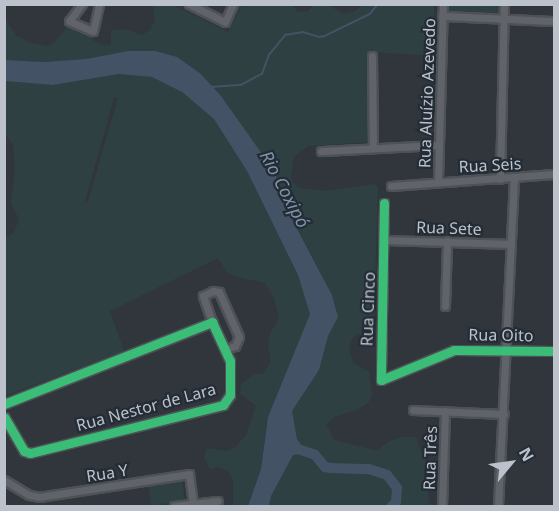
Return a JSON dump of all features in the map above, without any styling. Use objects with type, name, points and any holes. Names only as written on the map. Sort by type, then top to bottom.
[{"type":"street","points":[[82,4],[69,21],[93,30],[99,4]]},
{"type":"street","points":[[189,4],[225,22],[233,4]]},
{"type":"street","name":"Rua Aluízio Azevedo","points":[[438,182],[442,4]]},
{"type":"street","points":[[500,179],[504,4]]},
{"type":"street","points":[[442,16],[555,21]]},
{"type":"street","points":[[372,56],[373,147]]},
{"type":"street","points":[[321,151],[439,145]]},
{"type":"street","name":"Rua Seis","points":[[391,186],[555,174]]},
{"type":"street","points":[[498,507],[514,178]]},
{"type":"street","name":"Rua Cinco","points":[[381,380],[384,203]]},
{"type":"street","name":"Rua Sete","points":[[385,240],[511,244]]},
{"type":"street","points":[[444,306],[447,241]]},
{"type":"street","name":"Rua Nestor de Lara","points":[[4,417],[24,451],[30,453],[223,405],[230,395],[230,361],[213,322],[203,296],[213,291],[219,292],[239,337],[235,346],[225,349]]},
{"type":"street","points":[[4,404],[213,322]]},
{"type":"street","name":"Rua Oito","points":[[381,380],[454,350],[555,351]]},
{"type":"street","points":[[413,410],[504,414]]},
{"type":"street","name":"Rua Três","points":[[442,507],[445,411]]},
{"type":"street","name":"Rua Y","points":[[4,480],[28,495],[39,497],[189,474],[193,503]]},
{"type":"street","points":[[174,507],[218,501]]},
{"type":"shaded area","points":[[153,5],[173,5],[228,32],[242,5],[292,5],[298,12],[307,12],[313,5],[328,5],[344,14],[354,12],[363,5],[434,5],[435,56],[370,52],[368,142],[308,146],[294,156],[291,176],[292,182],[299,188],[326,191],[374,184],[378,187],[374,320],[367,333],[358,334],[352,339],[349,349],[353,363],[369,372],[372,394],[369,402],[357,410],[334,417],[326,425],[335,440],[377,451],[389,441],[403,437],[416,437],[426,464],[431,506],[269,506],[270,496],[293,455],[297,439],[292,411],[319,370],[328,336],[338,317],[332,295],[284,204],[275,172],[221,96],[201,74],[128,51],[86,59],[44,62],[5,60],[4,18],[17,36],[31,43],[48,46],[57,40],[67,26],[90,34],[94,41],[104,46],[111,45],[111,30],[125,29],[142,35],[150,30],[155,21]]},
{"type":"shaded area","points":[[447,5],[500,5],[500,15],[449,12]]},
{"type":"shaded area","points":[[119,74],[152,77],[182,92],[214,119],[247,171],[298,275],[310,314],[268,417],[261,469],[248,506],[233,506],[233,479],[227,470],[218,467],[210,469],[204,457],[207,448],[227,451],[236,447],[246,435],[256,406],[240,394],[241,384],[255,374],[263,374],[271,361],[268,344],[270,333],[279,318],[274,298],[265,283],[234,276],[227,272],[218,258],[110,311],[124,351],[5,396],[5,238],[14,233],[19,219],[11,203],[15,169],[13,144],[5,135],[5,81],[53,85]],"holes":[[[114,98],[118,98],[88,202],[84,204]]]},
{"type":"shaded area","points":[[182,480],[185,501],[151,506],[148,485]]},
{"type":"water","name":"Rio Coxipó","points":[[128,51],[155,51],[177,57],[201,74],[221,96],[275,172],[284,204],[332,295],[338,317],[328,336],[319,370],[292,411],[297,439],[307,453],[293,455],[271,496],[269,506],[248,506],[261,469],[268,417],[310,314],[298,275],[247,171],[214,119],[182,92],[152,77],[119,74],[53,85],[5,81],[5,60],[44,62],[86,59]]},
{"type":"waterway","points":[[211,87],[241,85],[262,74],[269,55],[285,35],[303,32],[319,37],[325,36],[370,14],[378,4]]},
{"type":"waterway","points":[[295,448],[315,455],[325,467],[369,469],[387,475],[397,488],[396,502],[392,506]]},
{"type":"cycle path","points":[[384,203],[381,380],[454,350],[554,351]]},
{"type":"cycle path","points":[[4,404],[212,322],[230,361],[230,395],[223,405],[30,453],[24,451],[4,417]]}]
